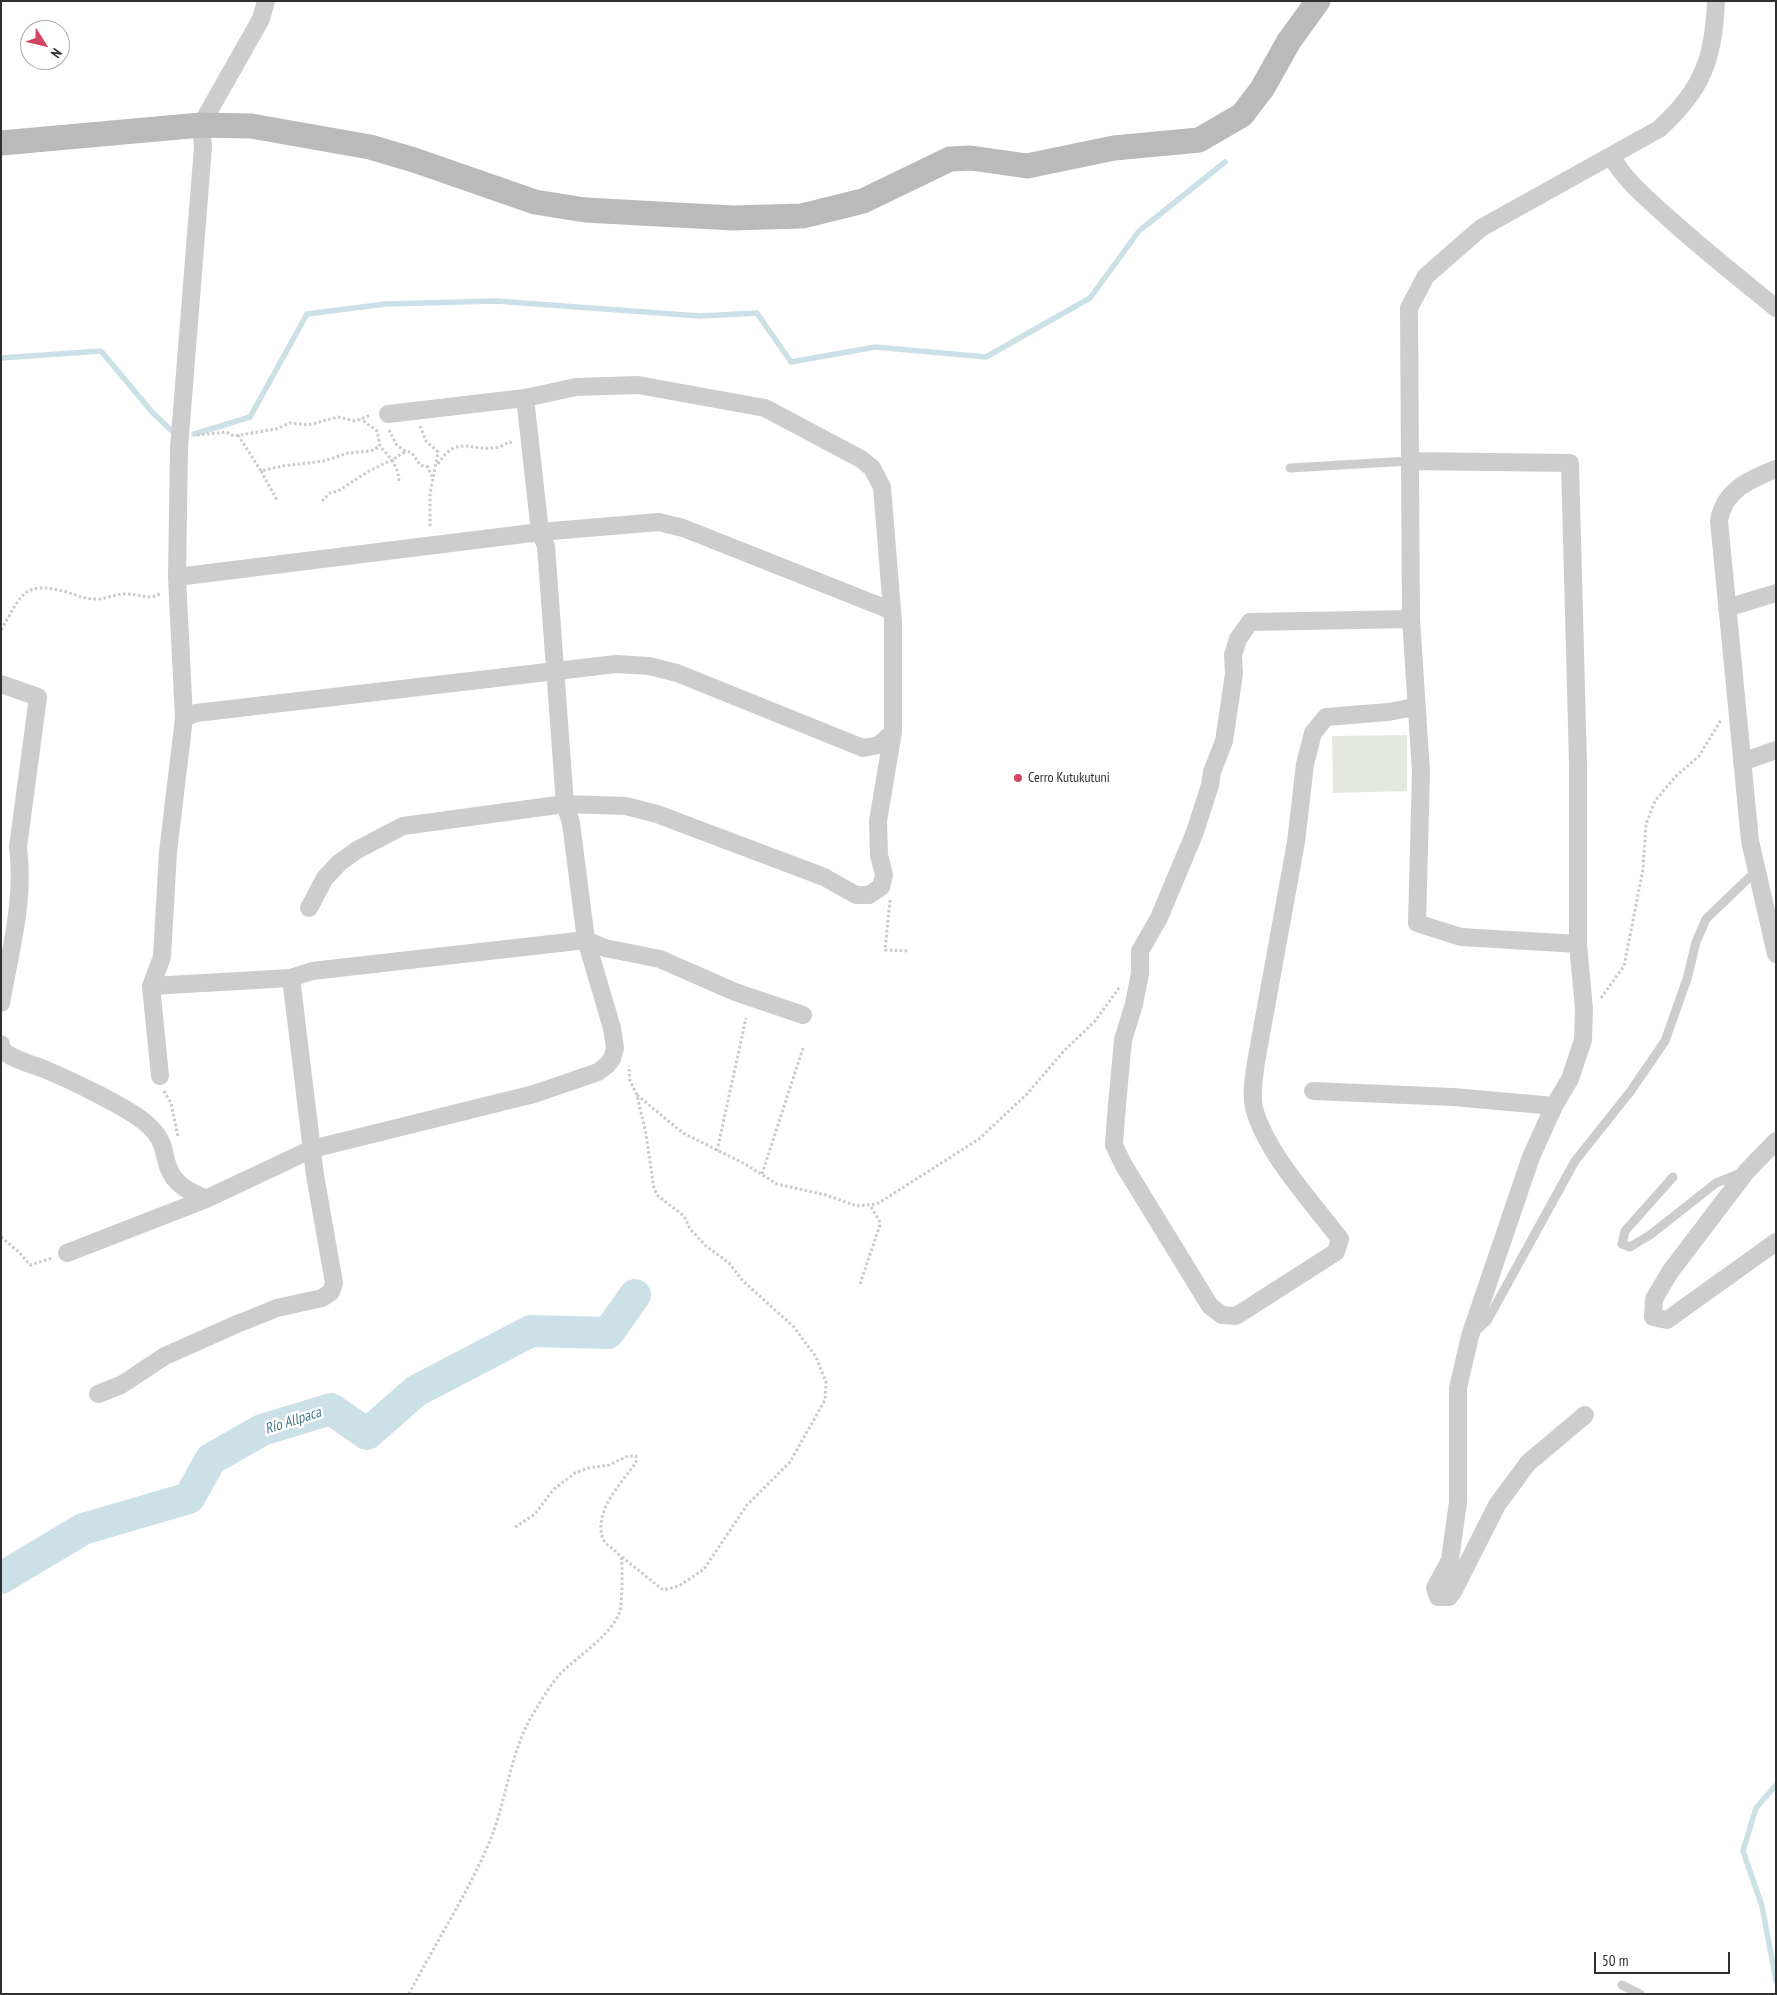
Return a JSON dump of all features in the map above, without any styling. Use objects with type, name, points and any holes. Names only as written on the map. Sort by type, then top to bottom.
[{"type":"street","points":[[160,1076],[151,986],[162,957],[168,852],[184,718],[177,577],[179,438],[203,147],[201,125],[261,19],[266,1]]},
{"type":"street","points":[[1,143],[201,125],[251,126],[370,147],[414,160],[504,193],[536,202],[585,210],[733,218],[802,216],[863,201],[950,160],[971,158],[1027,166],[1114,148],[1199,140],[1242,115],[1262,89],[1289,41],[1318,1]]},
{"type":"street","points":[[1578,944],[1461,937],[1417,924],[1421,772],[1411,619],[1409,308],[1426,276],[1481,228],[1659,129],[1680,110],[1705,72],[1715,32],[1716,1]]},
{"type":"street","points":[[1611,156],[1621,173],[1642,194],[1692,239],[1776,308]]},
{"type":"street","points":[[309,908],[325,878],[340,863],[357,850],[403,826],[565,804],[626,806],[657,814],[824,877],[856,895],[869,895],[881,887],[884,876],[879,854],[878,821],[893,732],[893,622],[890,610],[882,487],[872,468],[861,459],[766,408],[638,384],[576,387],[525,398],[388,414]]},
{"type":"street","points":[[67,1253],[206,1199],[312,1149],[534,1094],[598,1072],[612,1059],[615,1048],[612,1028],[586,940],[571,823],[565,804],[546,546],[540,532],[525,398]]},
{"type":"street","points":[[1409,461],[1570,463],[1578,764],[1578,944],[1584,1009],[1583,1040],[1570,1079],[1554,1106],[1531,1158],[1470,1336],[1458,1388],[1458,1502],[1450,1560],[1435,1588],[1438,1597],[1449,1597],[1454,1590],[1497,1505],[1528,1463],[1585,1415]]},
{"type":"street","points":[[1776,469],[1748,480],[1733,492],[1721,510],[1719,521],[1750,841],[1757,870],[1769,902],[1776,954]]},
{"type":"street","points":[[177,577],[540,532],[659,522],[683,528],[890,610]]},
{"type":"street","points":[[1727,608],[1776,593]]},
{"type":"street","points":[[1411,619],[1250,622],[1238,639],[1233,655],[1234,674],[1224,741],[1212,772],[1201,815],[1159,918],[1140,951],[1140,973],[1134,1004],[1123,1040],[1114,1144],[1123,1164],[1210,1306],[1222,1314],[1236,1316],[1336,1252],[1339,1246],[1340,1240],[1271,1147],[1254,1107],[1253,1085],[1256,1062],[1296,842],[1305,764],[1313,733],[1326,717],[1388,712],[1416,706]]},
{"type":"street","points":[[184,718],[196,713],[556,669],[616,664],[649,666],[677,673],[862,748],[879,745],[893,732]]},
{"type":"street","points":[[1,684],[38,697],[18,847],[20,867],[19,911],[1,1003]]},
{"type":"street","points":[[1742,762],[1776,750]]},
{"type":"street","points":[[151,986],[291,978],[312,971],[586,940],[605,948],[660,959],[735,992],[803,1015]]},
{"type":"street","points":[[98,1394],[121,1385],[146,1366],[165,1356],[237,1324],[277,1308],[322,1298],[330,1292],[334,1283],[314,1175],[291,978]]},
{"type":"street","points":[[1,1044],[3,1050],[15,1060],[52,1073],[148,1124],[163,1142],[172,1175],[185,1189],[206,1199]]},
{"type":"street","points":[[1313,1091],[1453,1097],[1554,1106]]},
{"type":"street","points":[[1776,1141],[1746,1172],[1670,1272],[1654,1299],[1653,1318],[1667,1320],[1776,1242]]},
{"type":"lane","points":[[1290,468],[1409,461]]},
{"type":"lane","points":[[1470,1336],[1487,1321],[1575,1161],[1630,1092],[1665,1041],[1687,979],[1696,942],[1706,919],[1757,870]]},
{"type":"lane","points":[[1673,1177],[1625,1231],[1622,1244],[1630,1247],[1650,1235],[1716,1183],[1746,1172]]},
{"type":"lane","points":[[1622,1985],[1640,1994]]},
{"type":"path","points":[[419,410],[424,438],[438,452],[437,466]]},
{"type":"path","points":[[179,438],[226,432],[234,436],[276,429],[290,424],[308,425],[338,417],[351,421],[368,416],[388,414],[389,431],[396,444],[406,452],[412,453],[420,465],[428,468],[432,477]]},
{"type":"path","points":[[360,419],[377,431],[380,446],[392,460],[398,472],[398,481]]},
{"type":"path","points":[[238,435],[277,500]]},
{"type":"path","points":[[433,546],[428,519],[432,477],[437,466],[449,450],[458,446],[495,447],[510,442],[513,444],[515,455],[522,466],[532,464]]},
{"type":"path","points":[[261,471],[282,466],[324,461],[348,453],[371,451],[380,446]]},
{"type":"path","points":[[322,501],[330,493],[338,491],[368,471],[406,452]]},
{"type":"path","points":[[1,630],[18,601],[36,587],[51,588],[97,600],[126,594],[146,598],[159,594],[177,577]]},
{"type":"path","points":[[1584,1009],[1597,1004],[1624,966],[1643,870],[1646,824],[1655,801],[1675,777],[1699,756],[1736,699]]},
{"type":"path","points":[[884,876],[890,892],[891,906],[885,950],[909,951]]},
{"type":"path","points":[[637,1095],[668,1122],[777,1184],[826,1195],[857,1206],[870,1205],[888,1199],[939,1163],[979,1139],[1027,1094],[1063,1052],[1095,1021],[1120,985]]},
{"type":"path","points":[[717,1151],[746,1018]]},
{"type":"path","points":[[514,1528],[535,1514],[553,1490],[575,1473],[588,1468],[609,1465],[628,1456],[636,1456],[636,1462],[621,1480],[606,1509],[602,1535],[606,1543],[621,1557],[629,1561],[644,1576],[663,1590],[679,1586],[704,1569],[747,1505],[783,1471],[797,1453],[802,1440],[825,1400],[826,1391],[822,1369],[811,1349],[794,1327],[743,1281],[729,1263],[706,1246],[690,1229],[680,1212],[658,1196],[654,1190],[653,1169],[637,1095],[630,1081],[627,1058],[623,1050],[615,1048]]},
{"type":"path","points":[[762,1174],[803,1048]]},
{"type":"path","points":[[860,1284],[880,1225],[870,1205]]},
{"type":"path","points":[[1,1237],[19,1252],[30,1265],[36,1265],[67,1253]]},
{"type":"path","points":[[409,1994],[486,1850],[500,1813],[512,1764],[530,1720],[560,1673],[610,1627],[621,1610],[620,1588],[623,1567],[621,1557]]},
{"type":"shaded area","points":[[1407,735],[1407,791],[1333,793],[1332,736]]},
{"type":"waterway","points":[[194,434],[250,417],[307,314],[386,304],[496,301],[700,316],[757,313],[791,362],[875,347],[986,357],[1090,298],[1139,231],[1225,162]]},
{"type":"waterway","points":[[1,358],[101,351],[152,412],[173,432]]},
{"type":"waterway","name":"Río Allpaca","points":[[1,1578],[83,1529],[189,1498],[211,1459],[262,1430],[331,1409],[367,1434],[416,1391],[531,1331],[608,1333],[635,1295]]},
{"type":"waterway","points":[[1776,1785],[1756,1808],[1743,1851],[1762,1906],[1776,1981]]},
{"type":"place","name":"Cerro Kutukutuni","points":[[1018,778]]}]
